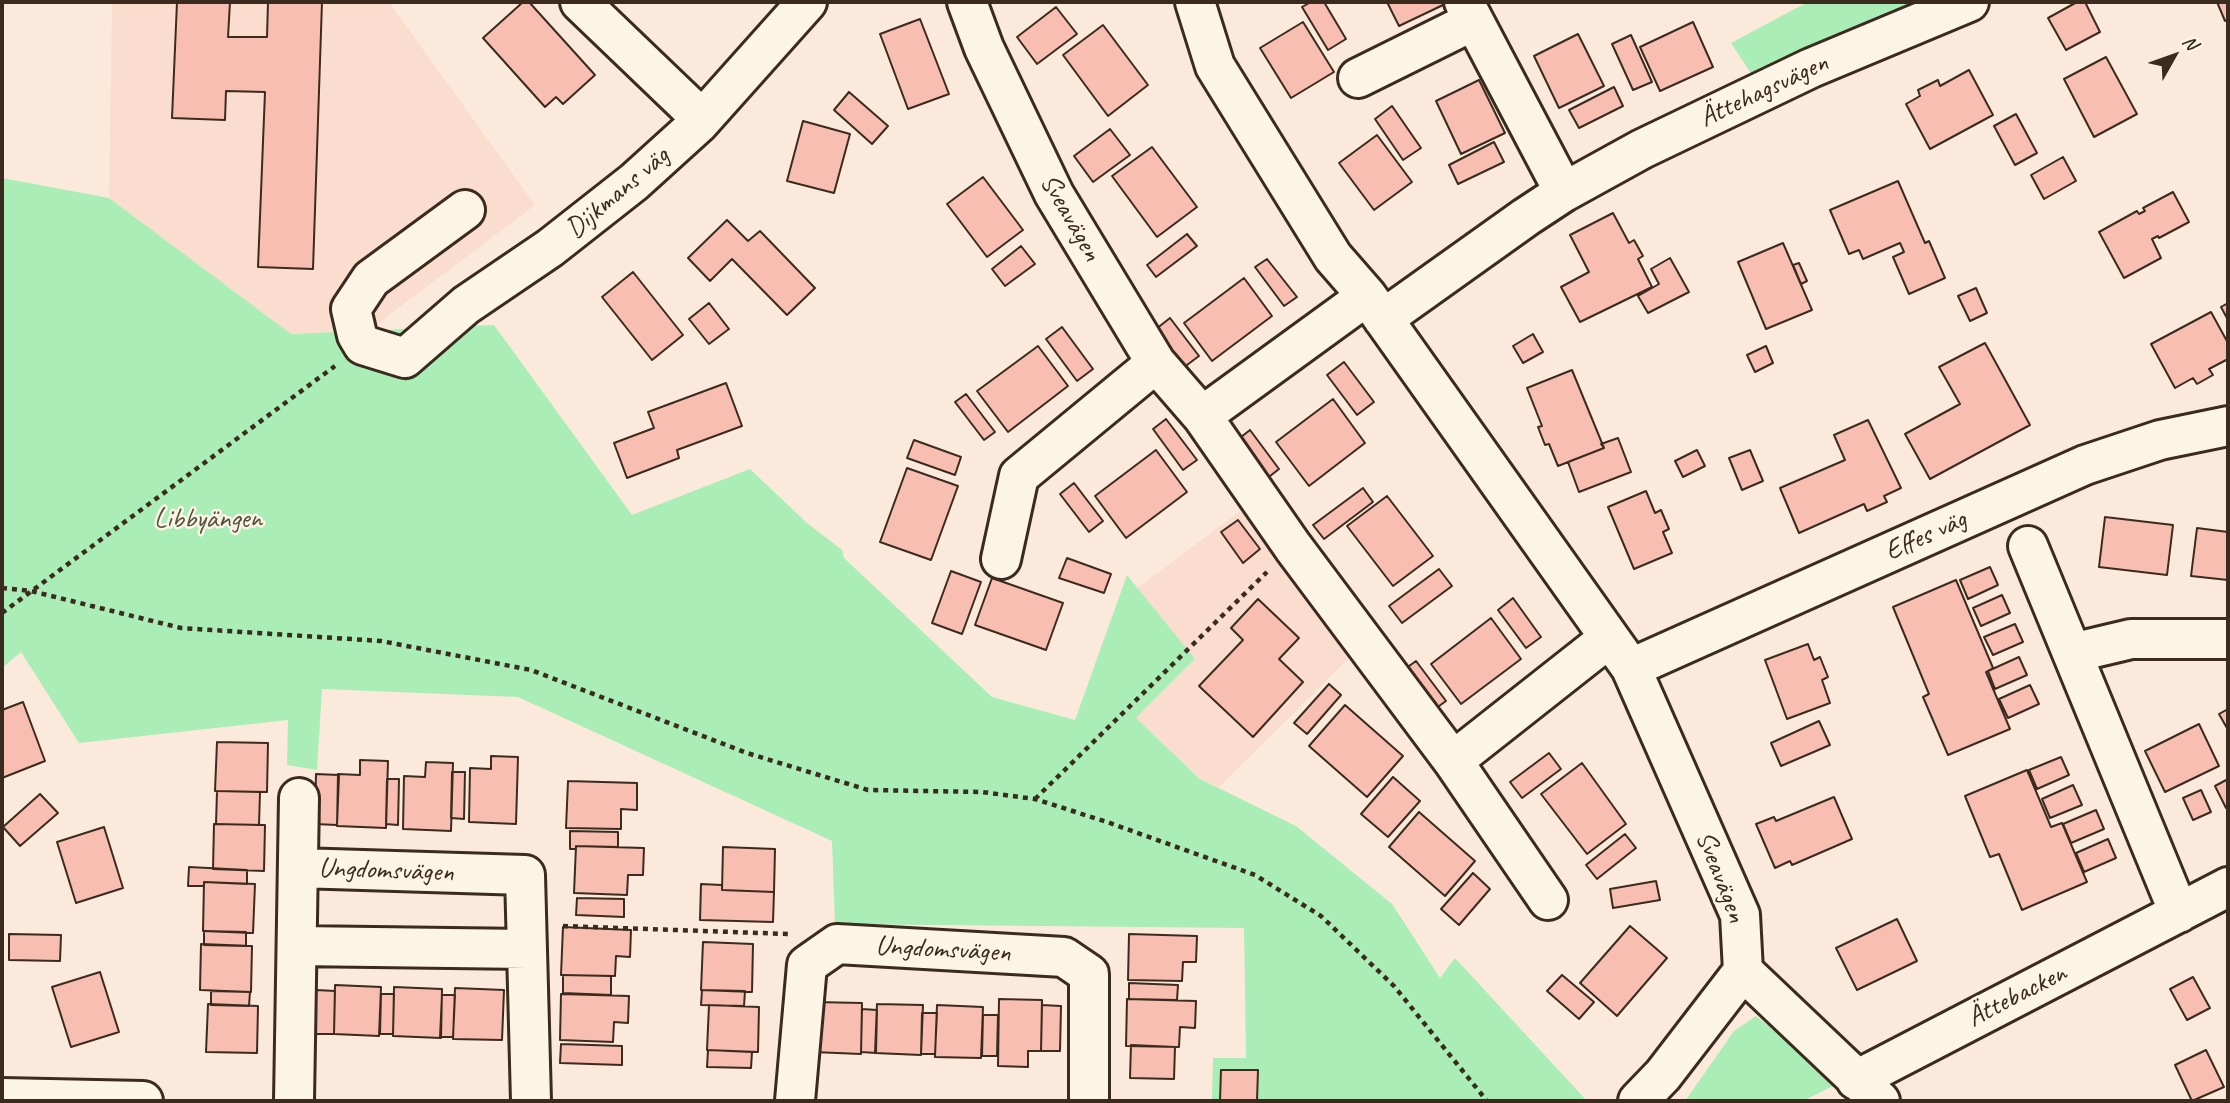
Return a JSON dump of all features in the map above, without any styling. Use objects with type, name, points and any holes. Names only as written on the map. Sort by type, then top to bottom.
[{"type":"street","points":[[580,2],[702,119]]},
{"type":"street","name":"Sveavägen","points":[[967,2],[984,48],[1054,194],[1156,363],[1202,416],[1293,547],[1453,761],[1548,900]]},
{"type":"street","name":"Sveavägen","points":[[1195,2],[1215,66],[1333,257],[1375,307],[1620,653],[1740,915],[1743,971]]},
{"type":"street","name":"Ättehagsvägen","points":[[1375,307],[1564,192],[1642,149],[1811,68],[1969,2]]},
{"type":"street","name":"Dijkmans väg","points":[[363,345],[405,358],[466,305],[550,248],[634,182],[702,119],[798,5]]},
{"type":"street","points":[[1358,78],[1469,11],[1564,192]]},
{"type":"street","points":[[363,345],[357,335],[351,309],[371,279],[465,211]]},
{"type":"street","points":[[1202,416],[1375,307]]},
{"type":"street","points":[[1001,559],[1019,476],[1156,363]]},
{"type":"street","name":"Effes väg","points":[[1620,653],[2085,465],[2160,440],[2228,426]]},
{"type":"street","points":[[2028,546],[2179,913]]},
{"type":"street","points":[[2072,653],[2131,639],[2228,639]]},
{"type":"street","points":[[1453,761],[1620,653]]},
{"type":"street","name":"Ungdomsvägen","points":[[294,1101],[299,798]]},
{"type":"street","name":"Ungdomsvägen","points":[[298,868],[525,875],[531,1101]]},
{"type":"street","name":"Ättebacken","points":[[1868,1090],[2228,887]]},
{"type":"street","points":[[297,946],[527,937]]},
{"type":"street","name":"Ungdomsvägen","points":[[825,953],[837,944],[1064,957],[1089,974],[1089,1101]]},
{"type":"street","points":[[795,1101],[807,965],[825,953]]},
{"type":"street","points":[[1638,1101],[1663,1075],[1743,971],[1868,1090]]},
{"type":"street","points":[[2,1098],[143,1101]]},
{"type":"path","points":[[2,613],[363,345]]},
{"type":"path","points":[[1035,799],[1293,547]]},
{"type":"path","points":[[2,588],[32,592],[181,628],[381,641],[531,670],[747,753],[868,790],[982,792],[1035,799],[1107,822],[1255,875],[1321,916],[1394,986],[1487,1101]]},
{"type":"path","points":[[527,937],[809,935],[825,953]]},
{"type":"shaded area","points":[[112,2],[389,2],[535,205],[369,330],[291,334],[109,198]]},
{"type":"shaded area","points":[[1243,509],[1355,652],[1219,787],[1201,779],[1136,718],[1195,659],[1137,588]]},
{"type":"green space","points":[[1808,2],[1915,2],[1756,81],[1731,43]]},
{"type":"green space","name":"Libbyängen","points":[[2,178],[109,198],[291,334],[494,325],[632,515],[750,469],[807,523],[842,550],[844,558],[992,697],[1075,720],[1127,575],[1195,659],[1136,718],[1200,779],[1296,826],[1392,904],[1440,978],[1455,958],[1587,1101],[1212,1101],[1213,1058],[1246,1058],[1244,928],[835,924],[832,841],[518,697],[322,689],[317,770],[287,765],[288,720],[79,743],[21,652],[2,668]]},
{"type":"green space","points":[[1756,1016],[1839,1083],[1803,1101],[1685,1101],[1734,1031]]},
{"type":"building","points":[[177,2],[230,2],[228,37],[267,37],[268,2],[322,2],[313,269],[258,267],[265,92],[226,91],[225,120],[172,118]]},
{"type":"building","points":[[523,2],[529,2],[595,75],[563,104],[556,97],[545,107],[483,38]]},
{"type":"building","points":[[1311,2],[1324,2],[1346,39],[1328,50],[1302,7]]},
{"type":"building","points":[[1387,2],[1441,2],[1443,5],[1399,26]]},
{"type":"building","points":[[2077,2],[2085,2],[2100,32],[2066,50],[2048,18]]},
{"type":"building","points":[[2217,2],[2228,2],[2228,19],[2225,21]]},
{"type":"building","points":[[1056,7],[1077,34],[1037,64],[1017,37]]},
{"type":"building","points":[[920,19],[949,94],[908,109],[880,34]]},
{"type":"building","points":[[1303,22],[1334,72],[1291,98],[1260,48]]},
{"type":"building","points":[[1693,22],[1713,67],[1660,91],[1640,47]]},
{"type":"building","points":[[1103,25],[1148,85],[1108,116],[1063,55]]},
{"type":"building","points":[[1578,34],[1604,86],[1559,108],[1534,56]]},
{"type":"building","points":[[1631,35],[1652,82],[1633,90],[1612,44]]},
{"type":"building","points":[[2106,57],[2137,114],[2094,137],[2064,79]]},
{"type":"building","points":[[1969,70],[1993,115],[1930,149],[1906,104],[1920,96],[1918,90],[1938,80],[1940,86]]},
{"type":"building","points":[[1479,80],[1505,133],[1461,154],[1436,101]]},
{"type":"building","points":[[1614,87],[1623,106],[1579,128],[1569,110]]},
{"type":"building","points":[[849,92],[888,126],[872,144],[834,110]]},
{"type":"building","points":[[1392,106],[1421,148],[1403,160],[1375,119]]},
{"type":"building","points":[[2016,114],[2037,153],[2015,165],[1994,126]]},
{"type":"building","points":[[803,121],[850,134],[834,193],[787,181]]},
{"type":"building","points":[[1110,129],[1130,155],[1093,182],[1074,156]]},
{"type":"building","points":[[1377,135],[1412,182],[1374,210],[1339,163]]},
{"type":"building","points":[[1494,142],[1504,162],[1458,184],[1449,165]]},
{"type":"building","points":[[1152,147],[1197,207],[1157,237],[1112,176]]},
{"type":"building","points":[[2063,157],[2076,181],[2044,199],[2031,175]]},
{"type":"building","points":[[983,177],[1023,230],[987,257],[947,204]]},
{"type":"building","points":[[1898,181],[1925,243],[1929,241],[1945,278],[1909,294],[1893,257],[1904,252],[1900,243],[1863,259],[1859,250],[1849,254],[1830,210]]},
{"type":"building","points":[[2173,192],[2189,222],[2152,239],[2161,258],[2124,278],[2099,232],[2137,211],[2139,214],[2145,211],[2143,208]]},
{"type":"building","points":[[1613,213],[1629,243],[1634,240],[1643,256],[1638,259],[1652,287],[1580,322],[1561,287],[1589,272],[1570,235]]},
{"type":"building","points":[[727,220],[748,241],[760,231],[815,288],[787,315],[732,259],[710,281],[688,258]]},
{"type":"building","points":[[1187,234],[1197,246],[1156,277],[1147,265]]},
{"type":"building","points":[[1783,243],[1812,310],[1766,329],[1738,262]]},
{"type":"building","points":[[1021,246],[1035,264],[1005,286],[992,269]]},
{"type":"building","points":[[1670,258],[1689,292],[1648,313],[1638,296],[1659,284],[1651,269]]},
{"type":"building","points":[[1267,259],[1297,297],[1284,306],[1255,267]]},
{"type":"building","points":[[1799,263],[1807,281],[1801,284],[1793,265]]},
{"type":"building","points":[[633,272],[683,335],[652,360],[602,297]]},
{"type":"building","points":[[1244,278],[1272,316],[1212,361],[1184,323]]},
{"type":"building","points":[[1976,288],[1987,313],[1970,321],[1958,296]]},
{"type":"building","points":[[709,303],[729,329],[709,344],[689,319]]},
{"type":"building","points":[[2228,303],[2228,320],[2221,307]]},
{"type":"building","points":[[2211,312],[2228,343],[2228,359],[2209,369],[2213,375],[2197,384],[2193,378],[2175,388],[2151,344]]},
{"type":"building","points":[[1170,318],[1199,356],[1179,371],[1151,333]]},
{"type":"building","points":[[1062,327],[1093,369],[1077,381],[1046,339]]},
{"type":"building","points":[[1533,334],[1543,352],[1523,363],[1513,346]]},
{"type":"building","points":[[1985,343],[2030,425],[1930,479],[1905,434],[1960,404],[1939,367]]},
{"type":"building","points":[[1038,346],[1068,386],[1008,432],[977,391]]},
{"type":"building","points":[[1766,346],[1773,363],[1755,372],[1747,355]]},
{"type":"building","points":[[1344,362],[1374,402],[1357,415],[1327,375]]},
{"type":"building","points":[[1572,370],[1604,448],[1558,466],[1549,444],[1545,445],[1538,427],[1542,426],[1527,388]]},
{"type":"building","points":[[726,383],[742,426],[677,450],[679,458],[627,478],[614,443],[654,428],[648,412]]},
{"type":"building","points":[[966,394],[995,432],[984,440],[955,402]]},
{"type":"building","points":[[1333,399],[1365,443],[1309,486],[1276,442]]},
{"type":"building","points":[[1166,419],[1197,460],[1183,470],[1153,429]]},
{"type":"building","points":[[1868,420],[1901,488],[1884,496],[1887,502],[1867,511],[1864,504],[1799,533],[1780,488],[1845,460],[1834,435]]},
{"type":"building","points":[[1250,430],[1279,469],[1265,480],[1236,441]]},
{"type":"building","points":[[1618,438],[1631,472],[1579,492],[1568,462],[1604,448],[1601,444]]},
{"type":"building","points":[[914,440],[961,457],[955,475],[907,458]]},
{"type":"building","points":[[1156,450],[1187,492],[1126,538],[1095,496]]},
{"type":"building","points":[[1697,450],[1705,466],[1683,477],[1675,461]]},
{"type":"building","points":[[1750,450],[1763,481],[1742,490],[1729,458]]},
{"type":"building","points":[[907,468],[958,486],[931,560],[880,542]]},
{"type":"building","points":[[1074,483],[1103,521],[1089,532],[1060,494]]},
{"type":"building","points":[[1363,488],[1373,502],[1324,539],[1313,525]]},
{"type":"building","points":[[1646,491],[1655,513],[1661,510],[1669,529],[1663,532],[1672,553],[1634,569],[1608,507]]},
{"type":"building","points":[[1387,496],[1433,556],[1393,586],[1347,526]]},
{"type":"building","points":[[2105,517],[2173,525],[2167,575],[2099,567]]},
{"type":"building","points":[[1238,520],[1260,549],[1243,563],[1221,532]]},
{"type":"building","points":[[2197,528],[2228,532],[2228,580],[2191,576]]},
{"type":"building","points":[[1067,558],[1111,574],[1104,593],[1059,578]]},
{"type":"building","points":[[1990,567],[1998,585],[1968,599],[1960,580]]},
{"type":"building","points":[[1439,569],[1452,586],[1402,623],[1389,606]]},
{"type":"building","points":[[951,571],[981,582],[962,634],[932,623]]},
{"type":"building","points":[[992,578],[1063,603],[1046,650],[975,625]]},
{"type":"building","points":[[1956,580],[1993,668],[1986,672],[2010,729],[1948,755],[1923,697],[1929,694],[1893,607]]},
{"type":"building","points":[[2002,595],[2010,613],[1981,626],[1973,608]]},
{"type":"building","points":[[1513,598],[1541,637],[1526,648],[1498,610]]},
{"type":"building","points":[[1258,599],[1299,638],[1279,659],[1303,682],[1253,737],[1199,686],[1243,640],[1231,628]]},
{"type":"building","points":[[1491,618],[1521,659],[1461,704],[1431,664]]},
{"type":"building","points":[[2015,624],[2023,642],[1993,655],[1984,637]]},
{"type":"building","points":[[1808,644],[1814,660],[1820,657],[1828,677],[1822,680],[1830,703],[1787,719],[1765,660]]},
{"type":"building","points":[[2019,657],[2027,675],[1995,689],[1988,671]]},
{"type":"building","points":[[1416,661],[1446,701],[1435,709],[1405,669]]},
{"type":"building","points":[[1329,684],[1341,695],[1307,734],[1294,723]]},
{"type":"building","points":[[2030,685],[2039,704],[2008,718],[1999,699]]},
{"type":"building","points":[[23,702],[45,761],[2,778],[2,710]]},
{"type":"building","points":[[1345,705],[1403,756],[1367,797],[1309,746]]},
{"type":"building","points":[[2228,709],[2228,730],[2219,714]]},
{"type":"building","points":[[1819,721],[1830,745],[1781,766],[1771,743]]},
{"type":"building","points":[[2199,724],[2219,766],[2165,792],[2145,751]]},
{"type":"building","points":[[217,742],[268,743],[267,792],[215,791]]},
{"type":"building","points":[[1549,753],[1561,769],[1522,798],[1510,782]]},
{"type":"building","points":[[491,756],[518,757],[516,824],[469,822],[470,768],[491,769]]},
{"type":"building","points":[[2061,757],[2069,775],[2037,789],[2029,770]]},
{"type":"building","points":[[360,760],[388,761],[386,828],[337,826],[338,774],[360,775]]},
{"type":"building","points":[[426,762],[453,763],[451,831],[403,829],[404,776],[425,777]]},
{"type":"building","points":[[1582,763],[1626,824],[1587,854],[1541,794]]},
{"type":"building","points":[[2027,770],[2051,827],[2062,823],[2087,882],[2022,910],[1999,854],[1990,857],[1965,796]]},
{"type":"building","points":[[452,772],[465,772],[464,819],[451,818]]},
{"type":"building","points":[[316,774],[339,775],[337,825],[315,824]]},
{"type":"building","points":[[1393,777],[1420,801],[1388,837],[1361,814]]},
{"type":"building","points":[[387,779],[399,779],[398,825],[386,824]]},
{"type":"building","points":[[2228,779],[2228,807],[2226,808],[2215,786]]},
{"type":"building","points":[[568,781],[637,783],[637,810],[621,809],[621,829],[566,828]]},
{"type":"building","points":[[2073,785],[2082,805],[2050,818],[2042,799]]},
{"type":"building","points":[[2201,790],[2211,812],[2193,820],[2183,798]]},
{"type":"building","points":[[217,791],[260,792],[259,825],[216,824]]},
{"type":"building","points":[[40,794],[58,813],[20,846],[3,827]]},
{"type":"building","points":[[1834,797],[1852,839],[1792,865],[1790,861],[1775,868],[1756,824],[1774,817],[1776,821]]},
{"type":"building","points":[[2096,810],[2104,829],[2071,843],[2063,824]]},
{"type":"building","points":[[1419,812],[1475,861],[1445,896],[1389,847]]},
{"type":"building","points":[[214,824],[265,825],[264,871],[213,869]]},
{"type":"building","points":[[104,827],[123,888],[76,903],[57,842]]},
{"type":"building","points":[[570,831],[618,832],[618,847],[576,846],[576,849],[570,849]]},
{"type":"building","points":[[1625,834],[1636,848],[1597,879],[1586,865]]},
{"type":"building","points":[[2108,839],[2116,858],[2084,872],[2076,853]]},
{"type":"building","points":[[576,846],[644,848],[643,875],[628,875],[627,895],[574,893]]},
{"type":"building","points":[[723,847],[775,849],[774,892],[722,890]]},
{"type":"building","points":[[189,867],[247,870],[247,884],[204,882],[204,886],[188,886]]},
{"type":"building","points":[[1473,873],[1490,889],[1459,925],[1441,909]]},
{"type":"building","points":[[1656,881],[1660,900],[1613,908],[1610,889]]},
{"type":"building","points":[[204,882],[255,884],[253,933],[203,931]]},
{"type":"building","points":[[701,884],[722,885],[722,890],[774,892],[773,922],[700,920]]},
{"type":"building","points":[[577,898],[624,899],[624,917],[576,915]]},
{"type":"building","points":[[1897,919],[1917,961],[1857,990],[1836,948]]},
{"type":"building","points":[[1630,926],[1667,958],[1617,1016],[1580,983]]},
{"type":"building","points":[[563,927],[631,930],[630,957],[616,956],[615,976],[561,975]]},
{"type":"building","points":[[204,931],[246,932],[246,946],[204,945]]},
{"type":"building","points":[[9,934],[61,935],[60,961],[9,960]]},
{"type":"building","points":[[1129,934],[1197,936],[1196,962],[1183,962],[1182,981],[1128,980]]},
{"type":"building","points":[[703,942],[753,944],[752,992],[701,990]]},
{"type":"building","points":[[201,944],[252,946],[251,992],[200,990]]},
{"type":"building","points":[[100,972],[119,1032],[71,1047],[52,987]]},
{"type":"building","points":[[563,975],[611,976],[611,995],[563,993]]},
{"type":"building","points":[[1562,975],[1594,1002],[1579,1019],[1547,991]]},
{"type":"building","points":[[2193,977],[2210,1008],[2187,1020],[2170,989]]},
{"type":"building","points":[[1129,983],[1178,985],[1177,1000],[1129,999]]},
{"type":"building","points":[[335,985],[381,987],[379,1036],[334,1034]]},
{"type":"building","points":[[394,987],[442,989],[441,1038],[393,1036]]},
{"type":"building","points":[[455,988],[504,990],[502,1040],[453,1039]]},
{"type":"building","points":[[316,990],[335,991],[334,1034],[315,1034]]},
{"type":"building","points":[[702,990],[745,991],[744,1006],[701,1005]]},
{"type":"building","points":[[211,991],[250,992],[249,1006],[211,1005]]},
{"type":"building","points":[[381,994],[394,994],[393,1034],[380,1034]]},
{"type":"building","points":[[561,994],[629,996],[628,1023],[614,1022],[613,1042],[560,1040]]},
{"type":"building","points":[[442,995],[455,995],[453,1037],[440,1037]]},
{"type":"building","points":[[999,999],[1042,1000],[1041,1051],[1028,1051],[1028,1067],[998,1066]]},
{"type":"building","points":[[1127,999],[1196,1001],[1195,1028],[1180,1027],[1179,1047],[1126,1046]]},
{"type":"building","points":[[814,1002],[862,1003],[861,1054],[813,1052]]},
{"type":"building","points":[[208,1004],[258,1006],[257,1053],[206,1052]]},
{"type":"building","points":[[877,1004],[923,1005],[921,1055],[875,1053]]},
{"type":"building","points":[[709,1005],[759,1007],[758,1052],[707,1050]]},
{"type":"building","points":[[937,1005],[983,1007],[981,1058],[935,1057]]},
{"type":"building","points":[[1042,1005],[1061,1006],[1060,1051],[1041,1051]]},
{"type":"building","points":[[862,1009],[877,1010],[876,1053],[861,1052]]},
{"type":"building","points":[[922,1013],[937,1013],[935,1054],[921,1054]]},
{"type":"building","points":[[983,1015],[998,1015],[997,1056],[982,1056]]},
{"type":"building","points":[[561,1044],[622,1046],[622,1065],[560,1063]]},
{"type":"building","points":[[1131,1045],[1175,1047],[1174,1079],[1130,1078]]},
{"type":"building","points":[[708,1050],[752,1052],[751,1068],[707,1067]]},
{"type":"building","points":[[2206,1050],[2224,1087],[2192,1101],[2175,1065]]},
{"type":"building","points":[[1221,1070],[1258,1070],[1257,1101],[1220,1101]]}]
